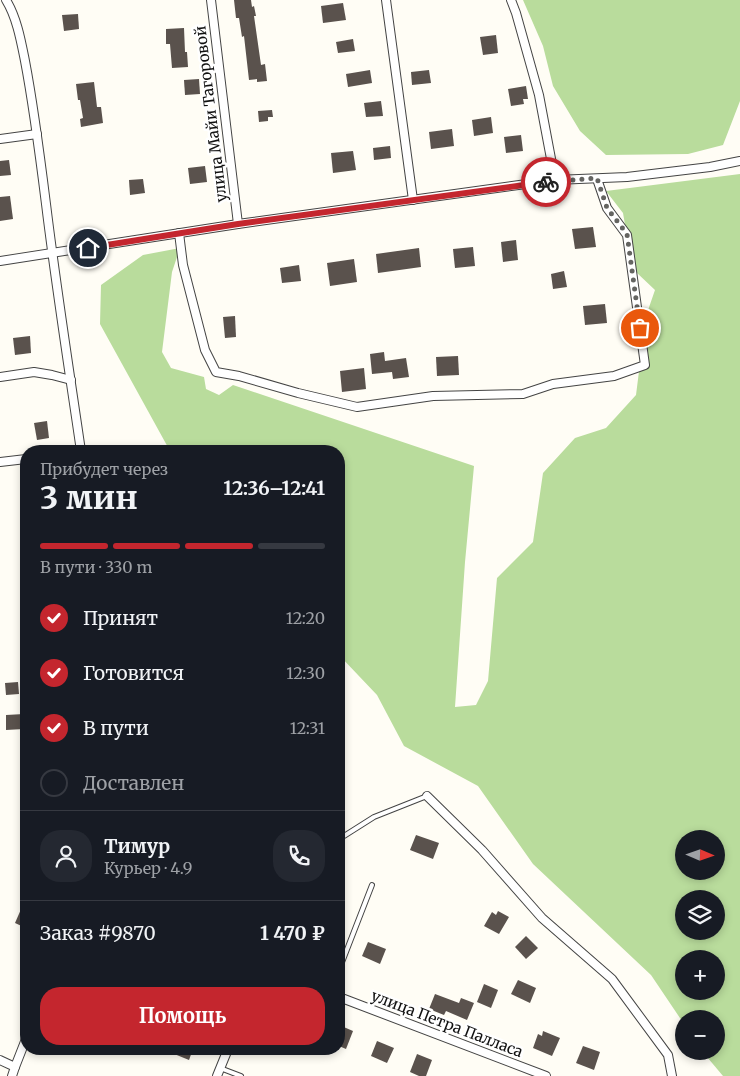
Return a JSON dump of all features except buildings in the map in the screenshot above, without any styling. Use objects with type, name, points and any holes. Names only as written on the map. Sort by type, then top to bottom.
[{"type":"street","points":[[6,0],[16,22],[28,76],[80,445]]},
{"type":"street","name":"улица Майи Тагоровой","points":[[211,0],[238,224]]},
{"type":"street","points":[[386,0],[412,200]]},
{"type":"street","points":[[511,0],[539,95],[554,180]]},
{"type":"street","points":[[0,138],[37,134]]},
{"type":"street","points":[[0,261],[238,224],[554,180],[636,176],[710,167],[740,161]]},
{"type":"street","points":[[179,233],[183,265],[205,350],[216,372],[240,376],[298,393],[357,407],[433,396],[523,394],[553,384],[614,376],[645,365],[627,234],[607,208],[597,178]]},
{"type":"street","points":[[0,377],[34,372],[52,374],[71,380]]},
{"type":"street","points":[[0,462],[20,460]]},
{"type":"street","points":[[427,796],[482,850],[542,918],[612,979],[668,1055],[672,1076]]},
{"type":"street","name":"улица Петра Палласа","points":[[345,999],[546,1076]]},
{"type":"street","points":[[12,1076],[20,1054]]},
{"type":"street","points":[[219,1072],[226,1055]]},
{"type":"street","points":[[0,1060],[15,1067]]},
{"type":"lane","points":[[345,835],[374,817],[427,796]]},
{"type":"lane","points":[[345,955],[372,885]]},
{"type":"lane","points":[[219,1072],[241,1076]]},
{"type":"green space","points":[[523,0],[740,0],[740,101],[723,145],[688,154],[606,155],[580,131],[553,86],[543,46]]},
{"type":"green space","points":[[740,174],[740,1076],[723,1076],[710,1060],[725,1060],[725,1010],[675,1011],[651,975],[533,864],[478,786],[404,746],[377,695],[345,661],[345,445],[167,445],[100,324],[101,285],[143,255],[180,248],[172,272],[162,352],[171,368],[204,377],[206,389],[219,395],[233,385],[474,466],[455,707],[476,705],[488,681],[497,578],[533,542],[543,473],[575,438],[606,428],[636,395],[646,316],[655,290],[636,272],[631,260],[623,213],[606,191]]},
{"type":"way so far","points":[[546,182],[597,178],[607,208],[627,234],[640,328]]},
{"type":"route","points":[[88,248],[238,224],[546,182]]}]
